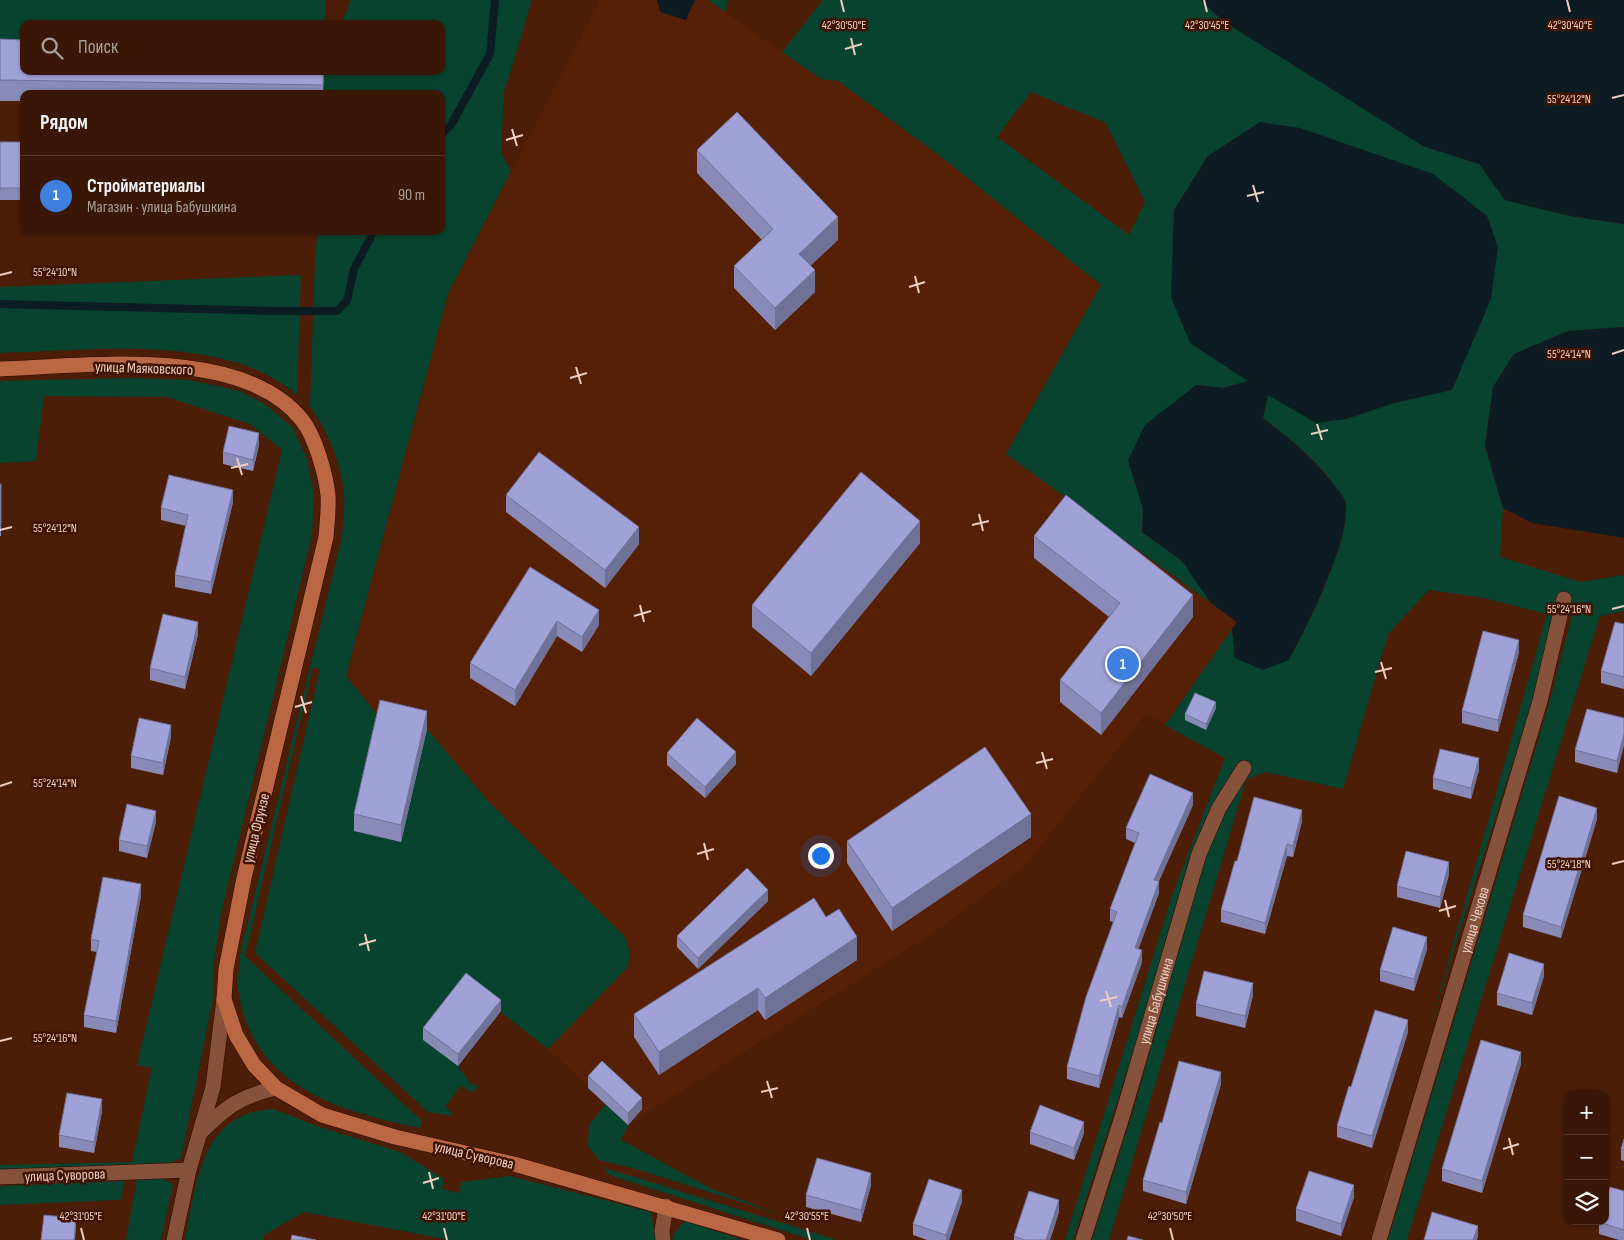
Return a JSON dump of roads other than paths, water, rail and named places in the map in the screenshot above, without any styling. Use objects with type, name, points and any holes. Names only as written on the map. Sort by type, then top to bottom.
[{"type":"main road","name":"улица Маяковского","points":[[0,369],[136,365],[192,368],[242,379],[274,395],[302,420]]},
{"type":"main road","name":"улица Фрунзе","points":[[224,999],[226,969],[238,904],[326,537],[328,495],[318,454],[302,420]]},
{"type":"main road","name":"улица Суворова","points":[[224,999],[236,1035],[254,1065],[276,1088],[322,1115],[395,1137],[514,1164],[666,1206],[778,1240]]},
{"type":"street","name":"улица Чехова","points":[[1379,1240],[1540,701],[1564,599]]},
{"type":"street","name":"улица Бабушкина","points":[[1083,1240],[1122,1116],[1199,854],[1219,808],[1244,768]]},
{"type":"street","name":"улица Фрунзе","points":[[174,1240],[189,1170],[213,1087],[224,999]]},
{"type":"street","points":[[198,1136],[229,1104],[252,1093],[276,1088]]},
{"type":"street","name":"улица Суворова","points":[[0,1177],[189,1170]]},
{"type":"street","points":[[663,1240],[662,1231],[666,1206]]},
{"type":"waterway","points":[[445,131],[451,125],[490,54],[495,0]]},
{"type":"waterway","points":[[0,304],[337,311],[347,301],[354,269],[372,235]]},
{"type":"place","name":"Стройматериалы","points":[[1123,664]]}]
